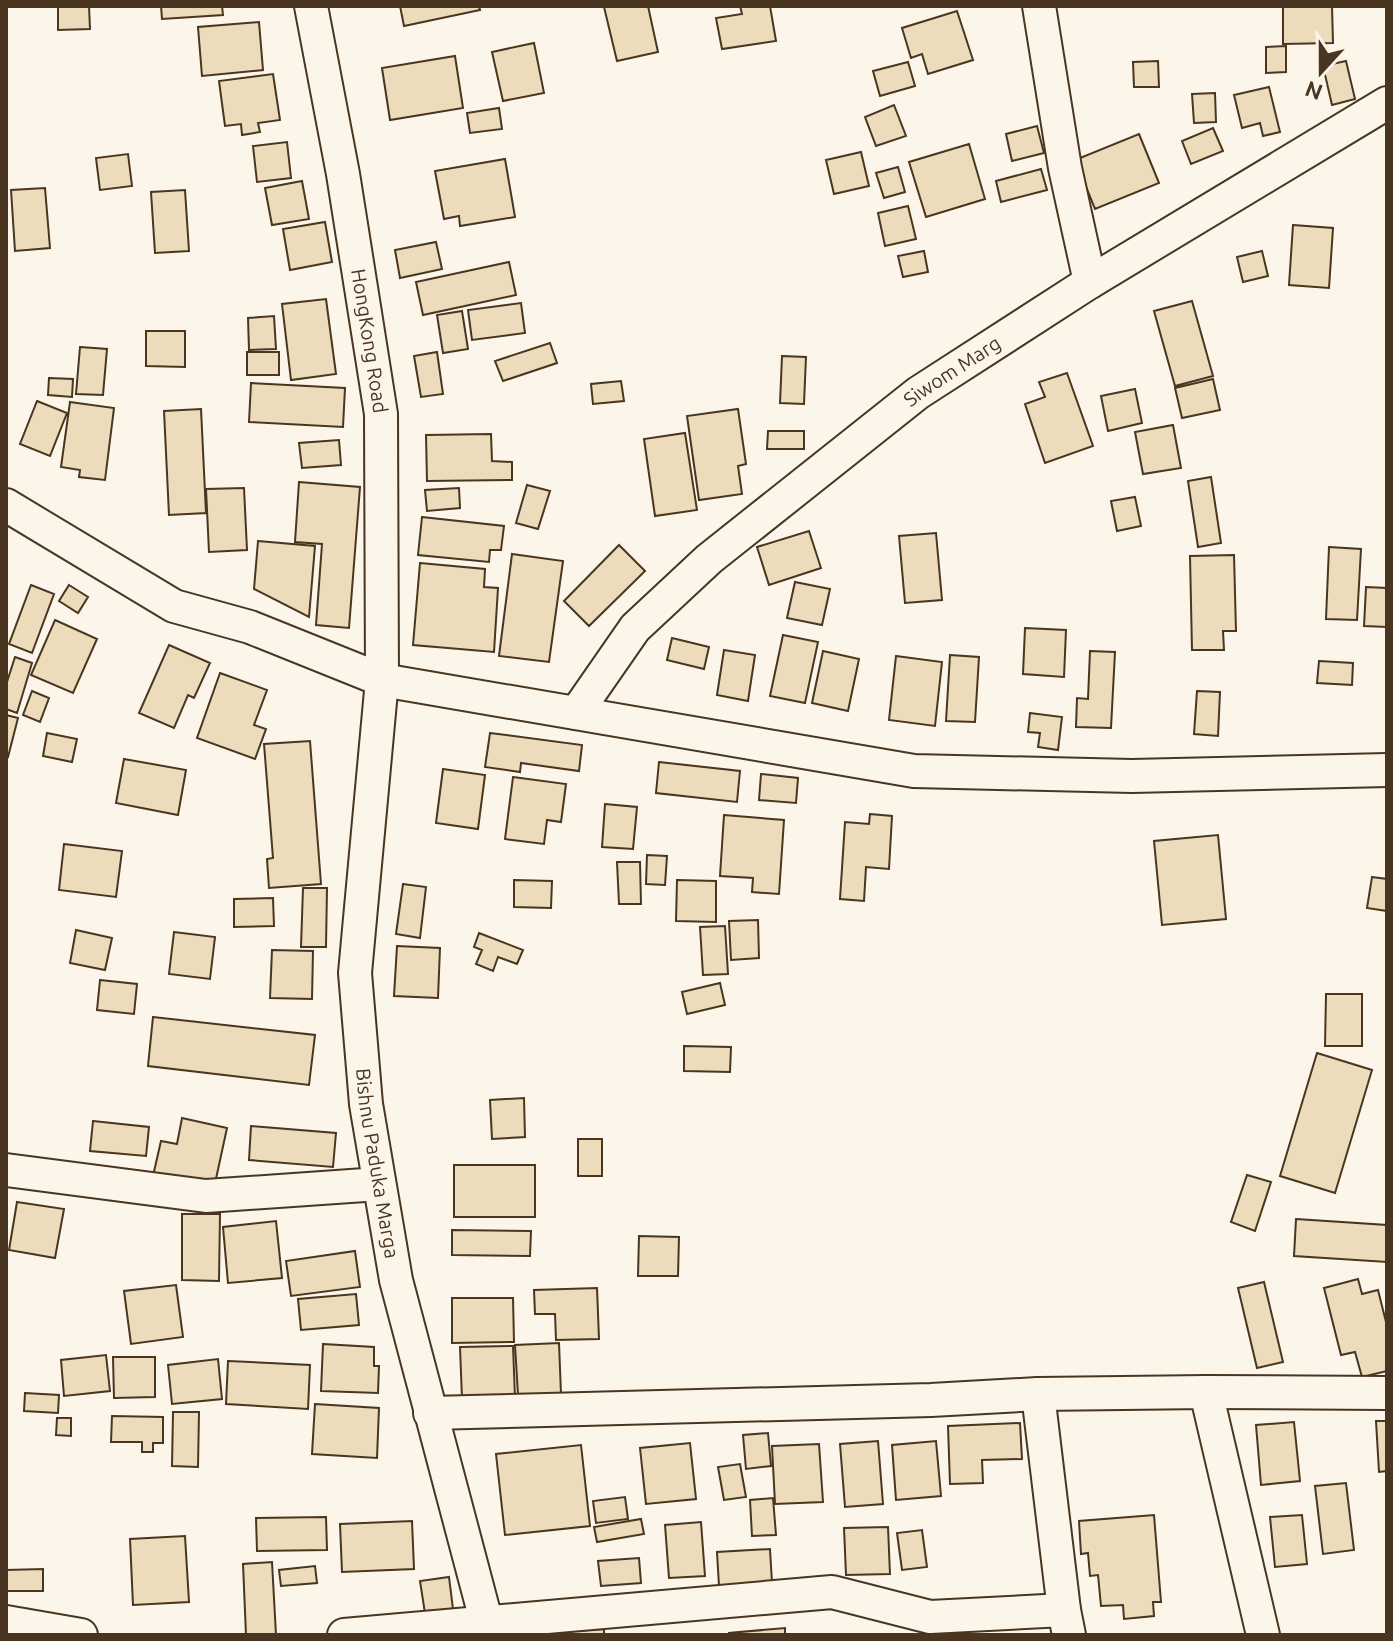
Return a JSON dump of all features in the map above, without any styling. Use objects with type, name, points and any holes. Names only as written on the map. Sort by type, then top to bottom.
[{"type":"street","name":"HongKong Road","points":[[311,6],[343,174],[381,414],[382,680]]},
{"type":"street","points":[[1039,6],[1065,168],[1090,282]]},
{"type":"street","name":"Siwom Marg","points":[[576,713],[635,628],[709,559],[918,393],[1090,282],[1387,103]]},
{"type":"street","points":[[6,505],[174,606],[250,627],[382,680],[914,771],[1132,776],[1387,770]]},
{"type":"street","name":"Bishnu Paduka Marga","points":[[382,680],[355,973],[366,1104],[396,1280],[487,1630]]},
{"type":"street","points":[[6,1170],[206,1196],[379,1184]]},
{"type":"street","points":[[1206,1392],[1263,1635]]},
{"type":"street","points":[[430,1413],[931,1400],[1038,1394],[1387,1393]]},
{"type":"street","points":[[344,1635],[487,1630],[832,1592],[930,1617],[1066,1622],[1038,1394]]},
{"type":"street","points":[[6,1622],[81,1635]]},
{"type":"building","points":[[58,6],[89,6],[90,29],[58,30]]},
{"type":"building","points":[[161,6],[222,6],[223,15],[162,19]]},
{"type":"building","points":[[400,6],[479,6],[480,10],[404,26]]},
{"type":"building","points":[[648,6],[658,52],[617,61],[604,7]]},
{"type":"building","points":[[740,6],[770,6],[776,41],[722,49],[716,18],[742,14]]},
{"type":"building","points":[[1283,6],[1332,6],[1333,43],[1283,44]]},
{"type":"building","points":[[957,11],[973,60],[928,74],[922,54],[911,58],[902,28]]},
{"type":"building","points":[[259,22],[263,70],[202,76],[198,27]]},
{"type":"building","points":[[534,43],[544,93],[503,101],[492,52]]},
{"type":"building","points":[[1286,46],[1286,72],[1266,73],[1266,47]]},
{"type":"building","points":[[455,56],[463,108],[390,120],[382,68]]},
{"type":"building","points":[[1158,61],[1159,87],[1134,87],[1133,62]]},
{"type":"building","points":[[1346,61],[1355,99],[1332,105],[1323,66]]},
{"type":"building","points":[[908,62],[915,86],[880,96],[873,71]]},
{"type":"building","points":[[273,74],[280,120],[258,123],[260,132],[242,135],[241,124],[225,126],[219,81]]},
{"type":"building","points":[[1269,87],[1280,132],[1263,136],[1260,123],[1242,128],[1234,95]]},
{"type":"building","points":[[1215,93],[1216,122],[1194,123],[1192,94]]},
{"type":"building","points":[[894,105],[906,136],[876,146],[865,117]]},
{"type":"building","points":[[499,108],[502,129],[470,133],[467,113]]},
{"type":"building","points":[[1037,126],[1044,153],[1012,161],[1006,134]]},
{"type":"building","points":[[1213,128],[1223,151],[1191,164],[1182,141]]},
{"type":"building","points":[[1139,134],[1159,183],[1095,209],[1075,160]]},
{"type":"building","points":[[287,142],[291,178],[257,182],[253,146]]},
{"type":"building","points":[[969,144],[985,199],[926,217],[909,162]]},
{"type":"building","points":[[861,152],[869,186],[834,194],[826,160]]},
{"type":"building","points":[[128,154],[132,186],[100,190],[96,158]]},
{"type":"building","points":[[505,159],[515,217],[460,226],[459,216],[444,219],[435,171]]},
{"type":"building","points":[[898,167],[905,192],[884,198],[876,173]]},
{"type":"building","points":[[1041,169],[1047,190],[1001,202],[996,181]]},
{"type":"building","points":[[302,181],[309,219],[272,225],[265,188]]},
{"type":"building","points":[[45,188],[50,248],[15,251],[11,190]]},
{"type":"building","points":[[185,190],[189,251],[155,253],[151,192]]},
{"type":"building","points":[[908,206],[916,239],[885,246],[878,213]]},
{"type":"building","points":[[325,222],[332,262],[290,270],[283,229]]},
{"type":"building","points":[[1293,225],[1333,228],[1329,288],[1289,285]]},
{"type":"building","points":[[436,242],[442,269],[400,278],[395,250]]},
{"type":"building","points":[[924,251],[928,272],[903,277],[898,256]]},
{"type":"building","points":[[1262,251],[1268,276],[1243,282],[1237,257]]},
{"type":"building","points":[[509,262],[516,295],[423,315],[416,282]]},
{"type":"building","points":[[326,299],[336,374],[291,380],[282,304]]},
{"type":"building","points":[[1192,301],[1213,376],[1175,386],[1154,311]]},
{"type":"building","points":[[521,303],[525,333],[472,340],[468,310]]},
{"type":"building","points":[[462,311],[468,349],[443,353],[437,315]]},
{"type":"building","points":[[274,316],[276,349],[249,350],[248,318]]},
{"type":"building","points":[[146,331],[185,331],[185,367],[146,366]]},
{"type":"building","points":[[550,343],[557,363],[503,381],[495,361]]},
{"type":"building","points":[[80,347],[107,349],[103,395],[76,394]]},
{"type":"building","points":[[247,352],[279,352],[279,375],[247,375]]},
{"type":"building","points":[[437,352],[443,394],[421,397],[414,356]]},
{"type":"building","points":[[782,356],[806,357],[804,404],[780,403]]},
{"type":"building","points":[[1067,373],[1093,446],[1045,463],[1025,404],[1045,397],[1039,382]]},
{"type":"building","points":[[49,378],[73,379],[72,397],[48,395]]},
{"type":"building","points":[[1213,379],[1220,410],[1182,418],[1175,388]]},
{"type":"building","points":[[621,381],[624,401],[593,404],[591,384]]},
{"type":"building","points":[[251,383],[345,388],[343,427],[249,422]]},
{"type":"building","points":[[1135,389],[1142,423],[1108,431],[1101,396]]},
{"type":"building","points":[[37,401],[67,413],[50,456],[20,444]]},
{"type":"building","points":[[70,402],[114,408],[105,480],[79,477],[80,470],[61,467]]},
{"type":"building","points":[[201,409],[206,513],[169,515],[164,411]]},
{"type":"building","points":[[738,409],[746,464],[738,466],[742,494],[699,500],[687,416]]},
{"type":"building","points":[[1173,425],[1181,468],[1143,474],[1135,432]]},
{"type":"building","points":[[768,431],[804,431],[804,449],[767,449]]},
{"type":"building","points":[[685,433],[697,510],[655,516],[644,439]]},
{"type":"building","points":[[491,434],[492,461],[512,462],[512,480],[427,481],[426,435]]},
{"type":"building","points":[[339,440],[341,465],[302,468],[299,443]]},
{"type":"building","points":[[1211,477],[1221,543],[1198,547],[1188,481]]},
{"type":"building","points":[[299,482],[360,487],[349,628],[316,625],[322,544],[295,542]]},
{"type":"building","points":[[527,485],[550,491],[538,529],[516,523]]},
{"type":"building","points":[[244,488],[247,550],[209,552],[206,489]]},
{"type":"building","points":[[459,488],[460,508],[427,511],[425,490]]},
{"type":"building","points":[[1135,497],[1141,526],[1117,531],[1111,501]]},
{"type":"building","points":[[422,517],[504,526],[501,550],[490,550],[489,562],[418,555]]},
{"type":"building","points":[[809,531],[821,568],[769,585],[757,547]]},
{"type":"building","points":[[936,533],[942,600],[905,603],[899,536]]},
{"type":"building","points":[[258,541],[315,546],[309,617],[254,589]]},
{"type":"building","points":[[619,545],[645,571],[589,626],[564,601]]},
{"type":"building","points":[[1329,547],[1361,549],[1357,620],[1326,619]]},
{"type":"building","points":[[512,554],[563,561],[549,662],[499,656]]},
{"type":"building","points":[[1234,555],[1236,631],[1223,631],[1224,650],[1192,650],[1190,556]]},
{"type":"building","points":[[420,563],[485,569],[484,587],[498,588],[494,652],[413,645]]},
{"type":"building","points":[[795,582],[830,589],[822,625],[787,618]]},
{"type":"building","points":[[31,585],[54,594],[32,653],[9,644]]},
{"type":"building","points":[[69,585],[88,597],[78,613],[59,601]]},
{"type":"building","points":[[1366,587],[1387,588],[1387,627],[1364,626]]},
{"type":"building","points":[[55,620],[97,639],[73,693],[31,675]]},
{"type":"building","points":[[1025,628],[1066,630],[1064,677],[1023,674]]},
{"type":"building","points":[[783,635],[818,642],[805,703],[770,696]]},
{"type":"building","points":[[672,638],[709,647],[704,669],[667,660]]},
{"type":"building","points":[[169,645],[210,663],[194,698],[188,695],[174,728],[139,713]]},
{"type":"building","points":[[724,650],[755,655],[748,701],[717,695]]},
{"type":"building","points":[[823,651],[859,659],[848,711],[812,703]]},
{"type":"building","points":[[1090,651],[1115,652],[1111,728],[1076,727],[1077,698],[1088,699]]},
{"type":"building","points":[[950,655],[979,657],[975,722],[946,721]]},
{"type":"building","points":[[896,656],[942,662],[935,726],[889,720]]},
{"type":"building","points":[[15,657],[32,663],[17,713],[6,709],[6,685]]},
{"type":"building","points":[[1319,661],[1353,663],[1352,685],[1317,683]]},
{"type":"building","points":[[220,673],[267,690],[254,725],[266,729],[255,759],[197,738]]},
{"type":"building","points":[[32,691],[49,698],[40,722],[23,715]]},
{"type":"building","points":[[1197,691],[1220,692],[1218,736],[1194,734]]},
{"type":"building","points":[[1030,713],[1062,717],[1058,750],[1038,747],[1040,733],[1028,732]]},
{"type":"building","points":[[6,715],[18,718],[8,757],[6,756]]},
{"type":"building","points":[[47,733],[77,739],[72,762],[43,756]]},
{"type":"building","points":[[490,733],[582,745],[579,771],[521,763],[520,772],[485,767]]},
{"type":"building","points":[[310,741],[321,884],[269,888],[267,859],[273,858],[264,744]]},
{"type":"building","points":[[124,759],[186,770],[178,815],[116,803]]},
{"type":"building","points":[[659,762],[740,771],[737,802],[656,793]]},
{"type":"building","points":[[443,769],[485,775],[478,829],[436,823]]},
{"type":"building","points":[[761,774],[798,778],[796,803],[759,800]]},
{"type":"building","points":[[513,777],[566,784],[561,822],[547,820],[544,844],[505,839]]},
{"type":"building","points":[[605,804],[637,807],[633,849],[602,847]]},
{"type":"building","points":[[870,814],[892,816],[889,869],[866,867],[864,901],[840,899],[845,822],[869,824]]},
{"type":"building","points":[[724,815],[784,820],[779,894],[752,892],[753,878],[720,876]]},
{"type":"building","points":[[1218,835],[1226,919],[1162,925],[1154,841]]},
{"type":"building","points":[[64,844],[122,851],[116,897],[59,890]]},
{"type":"building","points":[[647,855],[667,856],[665,885],[646,884]]},
{"type":"building","points":[[617,862],[640,862],[641,904],[619,904]]},
{"type":"building","points":[[1372,877],[1387,879],[1387,911],[1367,908]]},
{"type":"building","points":[[514,880],[552,881],[551,908],[514,907]]},
{"type":"building","points":[[677,880],[716,881],[716,922],[676,921]]},
{"type":"building","points":[[403,884],[426,887],[420,938],[396,934]]},
{"type":"building","points":[[303,888],[327,888],[326,947],[301,947]]},
{"type":"building","points":[[273,898],[274,926],[234,927],[234,899]]},
{"type":"building","points":[[758,920],[759,958],[731,960],[729,921]]},
{"type":"building","points":[[725,926],[728,974],[703,975],[700,927]]},
{"type":"building","points":[[76,930],[112,938],[105,970],[70,963]]},
{"type":"building","points":[[174,932],[215,937],[210,979],[169,974]]},
{"type":"building","points":[[479,933],[523,950],[517,964],[498,957],[493,971],[476,964],[482,950],[474,947]]},
{"type":"building","points":[[397,946],[440,948],[438,998],[394,996]]},
{"type":"building","points":[[272,950],[313,951],[312,999],[270,998]]},
{"type":"building","points":[[100,980],[137,984],[134,1014],[97,1010]]},
{"type":"building","points":[[720,983],[725,1005],[687,1014],[682,992]]},
{"type":"building","points":[[1326,994],[1362,994],[1362,1046],[1325,1046]]},
{"type":"building","points":[[153,1017],[315,1035],[309,1085],[148,1066]]},
{"type":"building","points":[[684,1046],[731,1047],[730,1072],[684,1071]]},
{"type":"building","points":[[1317,1053],[1372,1070],[1335,1193],[1280,1176]]},
{"type":"building","points":[[524,1098],[525,1137],[492,1139],[490,1100]]},
{"type":"building","points":[[182,1118],[227,1128],[214,1188],[153,1176],[161,1141],[177,1144]]},
{"type":"building","points":[[93,1121],[149,1127],[146,1156],[90,1151]]},
{"type":"building","points":[[251,1126],[336,1133],[333,1167],[249,1160]]},
{"type":"building","points":[[578,1139],[602,1139],[602,1176],[578,1176]]},
{"type":"building","points":[[454,1165],[535,1165],[535,1217],[454,1217]]},
{"type":"building","points":[[1247,1175],[1271,1182],[1255,1231],[1231,1222]]},
{"type":"building","points":[[17,1202],[64,1209],[55,1258],[9,1250]]},
{"type":"building","points":[[182,1214],[220,1214],[219,1281],[182,1280]]},
{"type":"building","points":[[1296,1219],[1387,1225],[1387,1262],[1294,1256]]},
{"type":"building","points":[[276,1221],[282,1278],[228,1283],[223,1227]]},
{"type":"building","points":[[452,1230],[531,1231],[530,1256],[452,1255]]},
{"type":"building","points":[[639,1236],[679,1237],[678,1276],[638,1276]]},
{"type":"building","points":[[355,1251],[360,1287],[291,1296],[286,1261]]},
{"type":"building","points":[[1358,1279],[1362,1294],[1378,1290],[1387,1326],[1387,1371],[1362,1377],[1355,1352],[1341,1355],[1324,1288]]},
{"type":"building","points":[[1264,1282],[1283,1362],[1257,1368],[1238,1288]]},
{"type":"building","points":[[176,1285],[183,1337],[131,1344],[124,1291]]},
{"type":"building","points":[[597,1288],[599,1339],[556,1340],[555,1314],[535,1314],[534,1290]]},
{"type":"building","points":[[356,1294],[359,1325],[301,1330],[298,1299]]},
{"type":"building","points":[[452,1298],[513,1298],[514,1342],[452,1343]]},
{"type":"building","points":[[559,1343],[561,1394],[518,1395],[515,1345]]},
{"type":"building","points":[[323,1344],[374,1347],[374,1366],[379,1366],[378,1393],[321,1391]]},
{"type":"building","points":[[513,1346],[515,1397],[462,1399],[460,1347]]},
{"type":"building","points":[[106,1355],[110,1391],[64,1396],[61,1360]]},
{"type":"building","points":[[113,1357],[155,1357],[155,1397],[114,1398]]},
{"type":"building","points":[[218,1359],[222,1399],[172,1404],[168,1365]]},
{"type":"building","points":[[228,1361],[310,1365],[308,1409],[226,1404]]},
{"type":"building","points":[[25,1393],[59,1395],[58,1413],[24,1411]]},
{"type":"building","points":[[315,1404],[379,1408],[377,1458],[312,1454]]},
{"type":"building","points":[[173,1412],[199,1412],[198,1467],[172,1466]]},
{"type":"building","points":[[112,1416],[163,1417],[163,1443],[153,1443],[153,1452],[142,1452],[142,1442],[111,1442]]},
{"type":"building","points":[[57,1418],[71,1418],[71,1436],[56,1435]]},
{"type":"building","points":[[1376,1421],[1387,1421],[1387,1471],[1379,1472]]},
{"type":"building","points":[[1294,1422],[1300,1481],[1261,1485],[1256,1425]]},
{"type":"building","points":[[1020,1423],[1022,1459],[982,1460],[983,1483],[950,1484],[948,1426]]},
{"type":"building","points":[[768,1433],[771,1466],[746,1469],[743,1435]]},
{"type":"building","points":[[878,1441],[883,1504],[845,1507],[840,1444]]},
{"type":"building","points":[[936,1441],[941,1496],[896,1500],[892,1445]]},
{"type":"building","points":[[690,1443],[696,1499],[646,1504],[640,1448]]},
{"type":"building","points":[[819,1444],[823,1502],[775,1504],[772,1446]]},
{"type":"building","points":[[581,1445],[590,1526],[505,1535],[496,1454]]},
{"type":"building","points":[[740,1464],[746,1497],[724,1500],[718,1467]]},
{"type":"building","points":[[1346,1483],[1354,1550],[1323,1554],[1315,1486]]},
{"type":"building","points":[[625,1497],[628,1519],[596,1523],[593,1501]]},
{"type":"building","points":[[773,1498],[776,1535],[752,1536],[750,1500]]},
{"type":"building","points":[[1154,1515],[1161,1602],[1153,1602],[1154,1616],[1124,1619],[1123,1605],[1101,1606],[1098,1575],[1090,1576],[1088,1553],[1081,1554],[1079,1521]]},
{"type":"building","points":[[1302,1515],[1307,1564],[1275,1567],[1270,1517]]},
{"type":"building","points":[[326,1517],[327,1550],[257,1551],[256,1518]]},
{"type":"building","points":[[641,1519],[644,1534],[597,1542],[594,1527]]},
{"type":"building","points":[[412,1521],[414,1569],[342,1572],[340,1524]]},
{"type":"building","points":[[701,1522],[705,1576],[669,1578],[665,1525]]},
{"type":"building","points":[[888,1527],[890,1574],[846,1575],[844,1528]]},
{"type":"building","points":[[922,1530],[927,1567],[902,1570],[897,1533]]},
{"type":"building","points":[[185,1536],[189,1602],[133,1605],[130,1539]]},
{"type":"building","points":[[770,1549],[772,1583],[719,1586],[717,1552]]},
{"type":"building","points":[[639,1558],[641,1583],[601,1586],[598,1561]]},
{"type":"building","points":[[272,1562],[276,1635],[246,1635],[243,1564]]},
{"type":"building","points":[[315,1566],[317,1583],[281,1586],[279,1570]]},
{"type":"building","points":[[43,1569],[43,1591],[6,1591],[6,1570]]},
{"type":"building","points":[[449,1577],[454,1617],[426,1620],[420,1581]]},
{"type":"building","points":[[785,1628],[785,1635],[729,1635],[729,1633]]},
{"type":"building","points":[[604,1629],[604,1635],[532,1635],[532,1634]]}]
